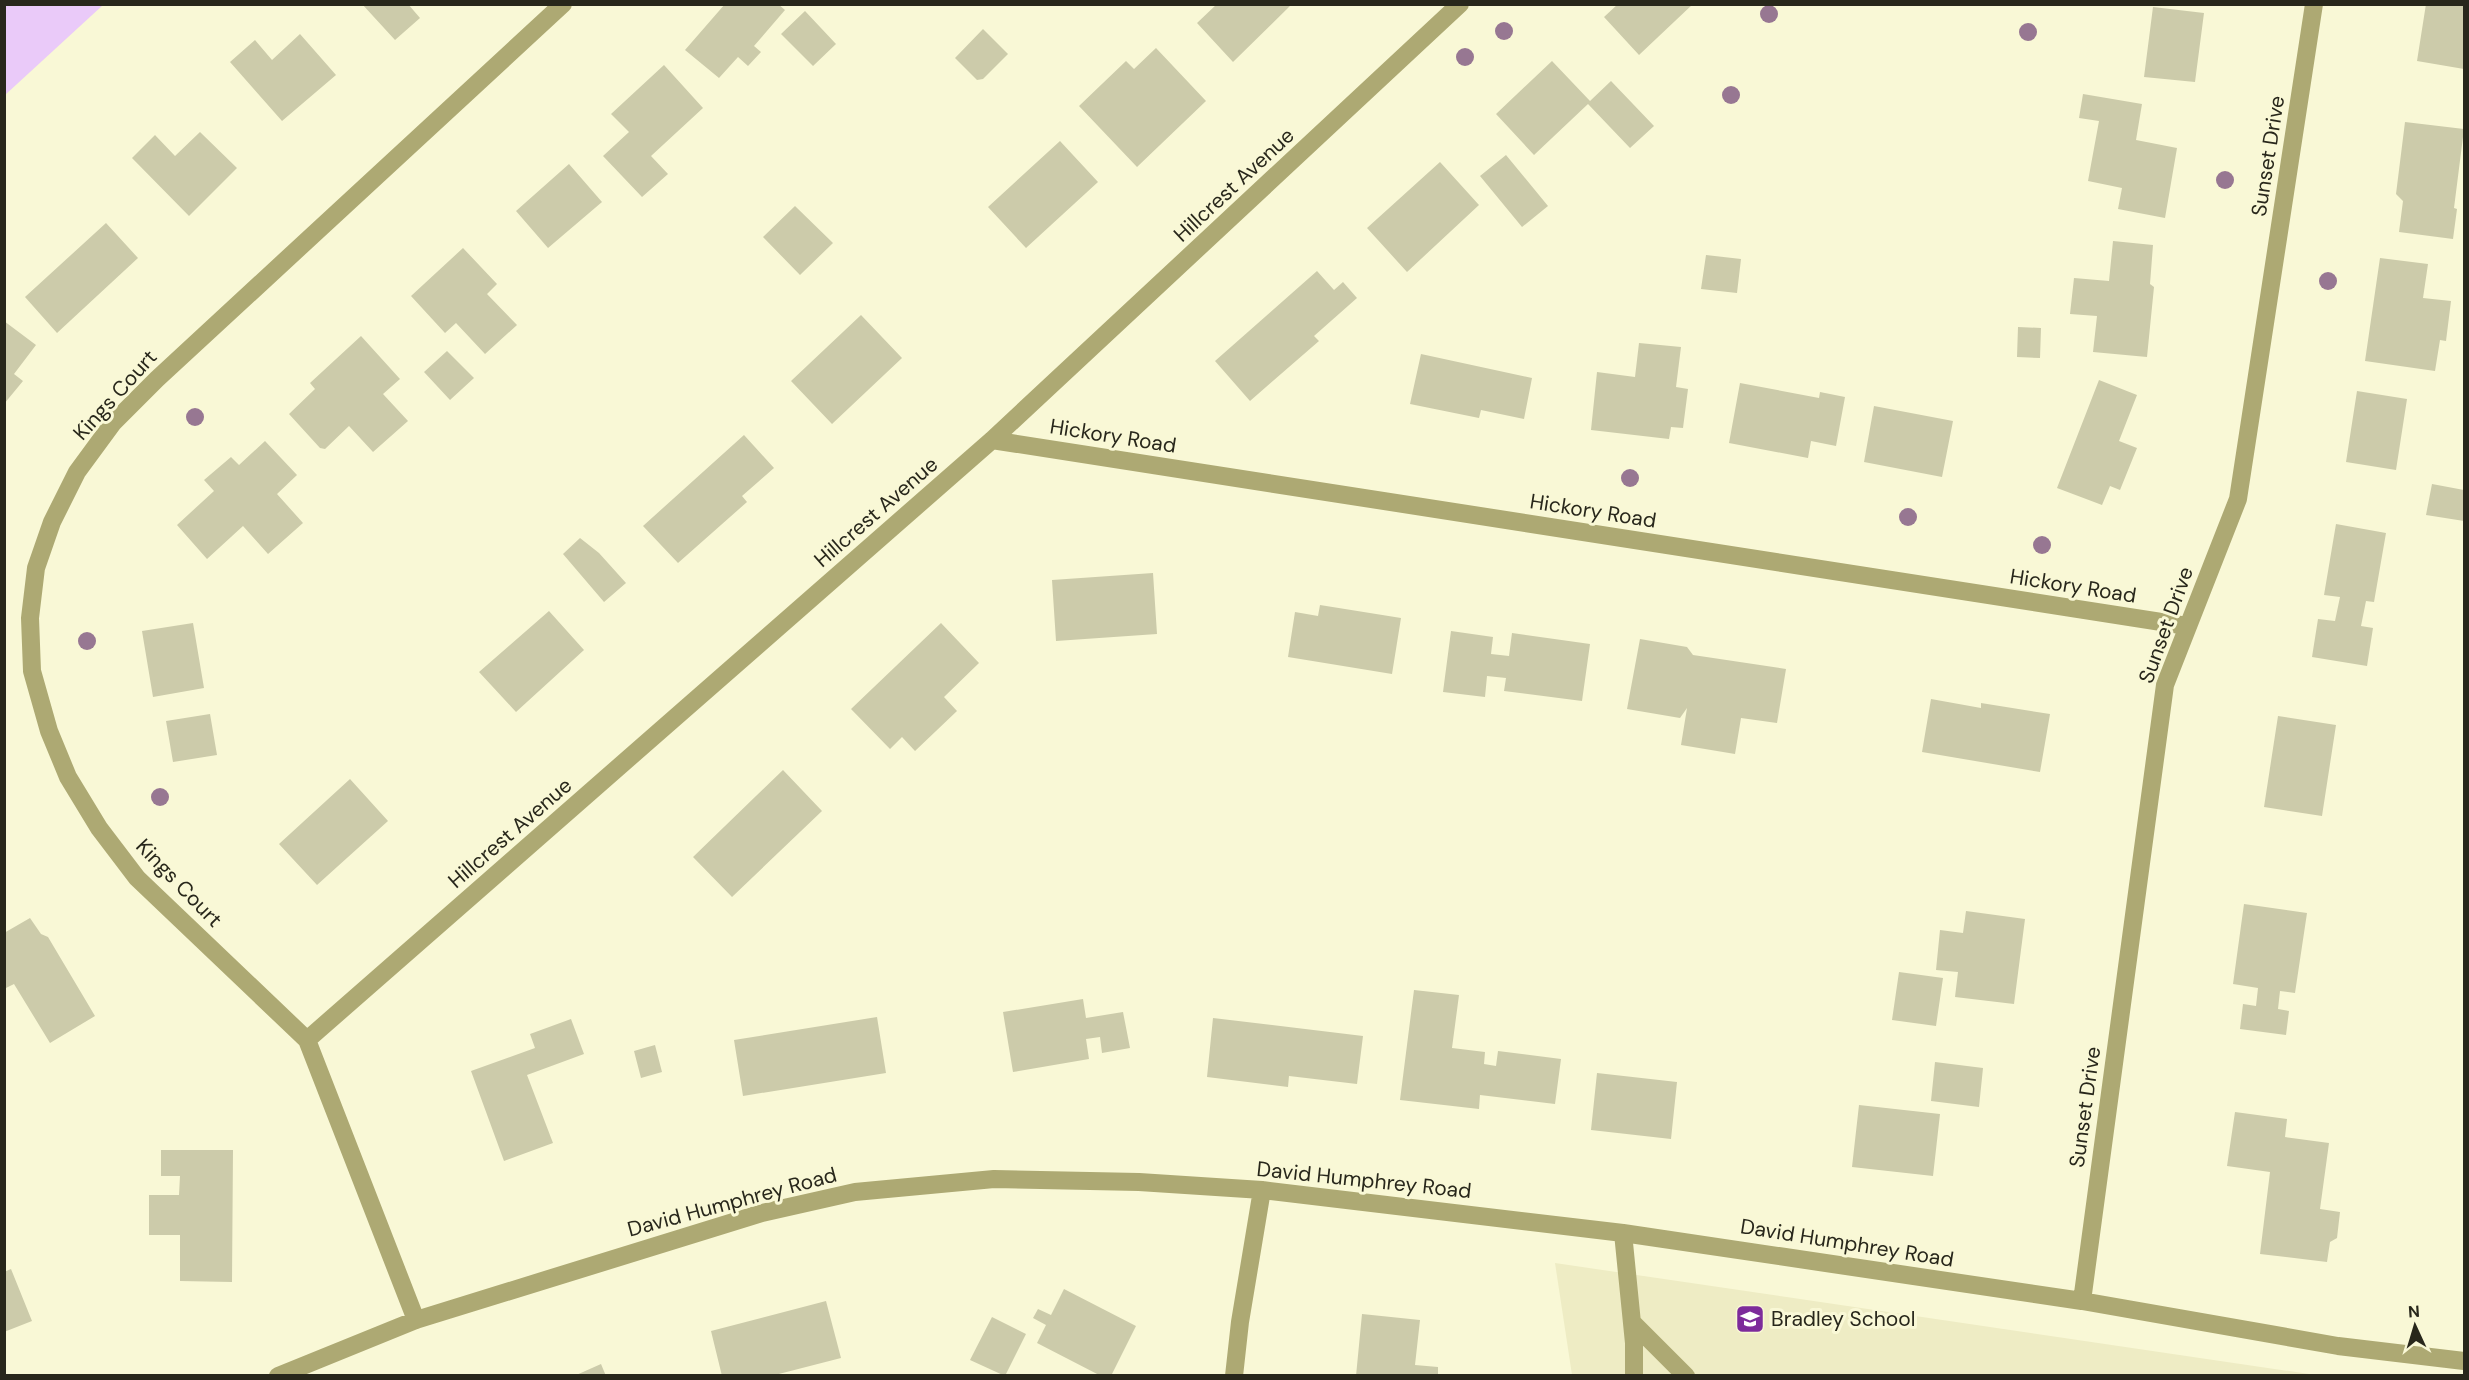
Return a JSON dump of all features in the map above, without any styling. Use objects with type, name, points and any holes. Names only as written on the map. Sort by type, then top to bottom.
[{"type":"street","name":"Kings Court","points":[[416,1320],[307,1040],[136,878],[99,828],[68,777],[49,731],[32,671],[30,618],[36,568],[52,522],[77,472],[113,423],[166,370],[563,4]]},
{"type":"street","name":"Hillcrest Avenue","points":[[307,1040],[992,440],[1460,4]]},
{"type":"street","name":"Sunset Drive","points":[[2082,1301],[2165,685],[2238,499],[2314,4]]},
{"type":"street","name":"Hickory Road","points":[[992,440],[2187,626]]},
{"type":"street","name":"David Humphrey Road","points":[[278,1376],[416,1320],[762,1213],[855,1192],[994,1179],[1139,1182],[1262,1190],[1623,1233],[2082,1301],[2338,1346],[2464,1361]]},
{"type":"street","points":[[1234,1376],[1240,1322],[1262,1190]]},
{"type":"street","points":[[1623,1233],[1632,1322],[1634,1376]]},
{"type":"street","points":[[1632,1322],[1686,1376]]},
{"type":"shaded area","points":[[5,4],[103,4],[103,5],[5,95]]},
{"type":"shaded area","name":"Bradley School","points":[[1555,1263],[2316,1375],[1572,1375]]},
{"type":"building","points":[[362,4],[408,4],[420,18],[395,40]]},
{"type":"building","points":[[725,4],[778,4],[785,10],[754,46],[761,52],[748,66],[738,57],[719,78],[685,50]]},
{"type":"building","points":[[1217,4],[1292,4],[1233,62],[1197,23]]},
{"type":"building","points":[[1618,4],[1693,4],[1639,55],[1604,17]]},
{"type":"building","points":[[2426,4],[2464,4],[2464,69],[2417,61]]},
{"type":"building","points":[[2153,7],[2204,13],[2195,82],[2144,77]]},
{"type":"building","points":[[805,11],[836,44],[813,66],[781,34]]},
{"type":"building","points":[[983,29],[1008,54],[983,79],[977,80],[955,58]]},
{"type":"building","points":[[300,34],[336,75],[282,121],[230,62],[255,40],[272,60]]},
{"type":"building","points":[[1156,48],[1206,101],[1137,167],[1079,106],[1126,61],[1134,69]]},
{"type":"building","points":[[1552,61],[1590,101],[1611,81],[1654,126],[1630,148],[1588,104],[1534,155],[1496,114]]},
{"type":"building","points":[[664,65],[703,108],[651,156],[668,174],[642,197],[603,156],[629,132],[611,114]]},
{"type":"building","points":[[2083,94],[2142,104],[2136,140],[2177,148],[2165,218],[2118,209],[2122,188],[2088,181],[2099,121],[2079,118]]},
{"type":"building","points":[[2405,122],[2464,129],[2454,208],[2457,209],[2453,239],[2399,232],[2403,201],[2396,194]]},
{"type":"building","points":[[200,132],[237,168],[189,216],[132,158],[155,135],[175,156]]},
{"type":"building","points":[[1060,141],[1098,182],[1026,248],[988,207]]},
{"type":"building","points":[[1506,155],[1548,206],[1522,227],[1480,176]]},
{"type":"building","points":[[1440,162],[1479,205],[1407,272],[1367,228]]},
{"type":"building","points":[[569,164],[602,202],[548,248],[516,211]]},
{"type":"building","points":[[795,206],[833,243],[800,275],[763,237]]},
{"type":"building","points":[[106,223],[138,258],[57,333],[25,297]]},
{"type":"building","points":[[2113,241],[2153,245],[2150,284],[2154,287],[2147,357],[2093,352],[2097,316],[2070,314],[2074,278],[2109,281]]},
{"type":"building","points":[[463,248],[497,284],[487,294],[517,325],[485,354],[456,323],[445,333],[411,296]]},
{"type":"building","points":[[1706,255],[1741,259],[1737,293],[1701,289]]},
{"type":"building","points":[[2380,258],[2428,264],[2423,298],[2451,301],[2446,341],[2440,340],[2435,371],[2365,361]]},
{"type":"building","points":[[1317,271],[1334,290],[1343,282],[1357,298],[1314,336],[1319,341],[1250,401],[1215,361]]},
{"type":"building","points":[[861,315],[902,358],[832,424],[791,381]]},
{"type":"building","points":[[4,321],[36,345],[14,374],[23,381],[4,404]]},
{"type":"building","points":[[2018,327],[2041,328],[2040,358],[2017,357]]},
{"type":"building","points":[[361,336],[400,379],[383,394],[408,421],[373,452],[349,426],[325,449],[320,448],[289,414],[315,389],[310,383]]},
{"type":"building","points":[[1639,343],[1681,347],[1676,387],[1688,389],[1683,428],[1671,427],[1669,439],[1591,430],[1597,372],[1635,377]]},
{"type":"building","points":[[447,351],[474,378],[450,400],[424,372]]},
{"type":"building","points":[[1421,354],[1532,378],[1524,419],[1481,410],[1479,418],[1410,404]]},
{"type":"building","points":[[2099,380],[2137,395],[2119,441],[2137,448],[2120,490],[2110,486],[2102,505],[2057,488]]},
{"type":"building","points":[[1740,383],[1819,398],[1820,392],[1845,397],[1836,446],[1811,441],[1808,458],[1729,443]]},
{"type":"building","points":[[2357,391],[2407,399],[2396,470],[2346,462]]},
{"type":"building","points":[[1874,406],[1953,421],[1942,477],[1864,462]]},
{"type":"building","points":[[744,435],[774,468],[742,496],[747,502],[678,563],[643,526]]},
{"type":"building","points":[[265,441],[297,475],[277,494],[303,523],[268,554],[243,526],[207,559],[177,525],[214,491],[204,480],[231,457],[239,465]]},
{"type":"building","points":[[2432,484],[2464,490],[2464,521],[2426,515]]},
{"type":"building","points":[[2336,524],[2386,533],[2374,602],[2366,601],[2361,626],[2373,628],[2367,666],[2312,657],[2318,619],[2335,621],[2340,597],[2324,595]]},
{"type":"building","points":[[580,538],[599,553],[626,583],[604,602],[563,554]]},
{"type":"building","points":[[1153,573],[1157,634],[1056,641],[1052,580]]},
{"type":"building","points":[[1320,605],[1401,618],[1392,674],[1288,657],[1295,612],[1318,616]]},
{"type":"building","points":[[549,611],[584,650],[516,712],[479,672]]},
{"type":"building","points":[[193,623],[204,688],[153,697],[142,631]]},
{"type":"building","points":[[941,623],[979,663],[944,697],[957,711],[915,751],[902,737],[890,749],[851,709]]},
{"type":"building","points":[[1451,631],[1493,637],[1491,654],[1509,656],[1512,633],[1590,644],[1582,701],[1504,691],[1506,678],[1487,676],[1485,697],[1443,692]]},
{"type":"building","points":[[1640,639],[1687,647],[1693,655],[1786,669],[1777,723],[1741,718],[1735,754],[1681,745],[1687,708],[1680,718],[1627,709]]},
{"type":"building","points":[[1931,699],[1981,708],[1981,703],[2050,714],[2040,772],[1922,752]]},
{"type":"building","points":[[210,714],[217,755],[173,762],[166,721]]},
{"type":"building","points":[[2278,716],[2336,725],[2322,816],[2264,807]]},
{"type":"building","points":[[783,770],[822,811],[732,897],[693,857]]},
{"type":"building","points":[[350,779],[388,821],[317,885],[279,844]]},
{"type":"building","points":[[2244,904],[2307,913],[2295,993],[2280,991],[2278,1009],[2289,1011],[2286,1035],[2240,1029],[2243,1004],[2256,1006],[2258,988],[2233,984]]},
{"type":"building","points":[[1966,911],[2025,919],[2014,1004],[1955,997],[1958,972],[1936,970],[1940,930],[1963,933]]},
{"type":"building","points":[[30,918],[41,934],[48,937],[95,1016],[50,1043],[14,984],[4,989],[4,933]]},
{"type":"building","points":[[1899,972],[1943,978],[1936,1026],[1892,1020]]},
{"type":"building","points":[[1414,990],[1459,995],[1452,1048],[1485,1052],[1484,1064],[1496,1066],[1498,1051],[1561,1059],[1555,1104],[1480,1095],[1479,1109],[1400,1100]]},
{"type":"building","points":[[1083,999],[1086,1018],[1123,1012],[1130,1048],[1102,1053],[1100,1037],[1086,1039],[1089,1059],[1013,1072],[1003,1012]]},
{"type":"building","points":[[877,1017],[886,1073],[743,1096],[734,1040]]},
{"type":"building","points":[[1213,1018],[1363,1036],[1357,1084],[1289,1076],[1288,1087],[1207,1077]]},
{"type":"building","points":[[571,1019],[584,1054],[527,1075],[553,1143],[504,1161],[471,1071],[535,1048],[530,1034]]},
{"type":"building","points":[[655,1045],[662,1072],[641,1078],[634,1051]]},
{"type":"building","points":[[1935,1062],[1983,1068],[1979,1107],[1931,1101]]},
{"type":"building","points":[[1597,1073],[1677,1082],[1671,1139],[1591,1130]]},
{"type":"building","points":[[1859,1105],[1940,1114],[1933,1176],[1852,1167]]},
{"type":"building","points":[[2235,1112],[2287,1119],[2285,1137],[2329,1143],[2320,1209],[2340,1212],[2337,1238],[2330,1242],[2327,1262],[2260,1254],[2270,1172],[2227,1166]]},
{"type":"building","points":[[161,1150],[233,1150],[232,1282],[180,1281],[180,1235],[149,1235],[149,1195],[179,1195],[180,1176],[161,1176]]},
{"type":"building","points":[[11,1269],[32,1321],[4,1332],[4,1272]]},
{"type":"building","points":[[1064,1289],[1136,1326],[1111,1376],[1101,1376],[1037,1343],[1046,1325],[1033,1318],[1038,1309],[1051,1315]]},
{"type":"building","points":[[826,1301],[841,1358],[771,1376],[722,1376],[711,1331]]},
{"type":"building","points":[[1362,1314],[1420,1320],[1415,1365],[1438,1367],[1438,1376],[1356,1376]]},
{"type":"building","points":[[992,1317],[1026,1334],[1005,1376],[970,1360]]},
{"type":"building","points":[[601,1364],[606,1376],[574,1376]]},
{"type":"place","name":"Bradley School","points":[[1750,1319]]}]
